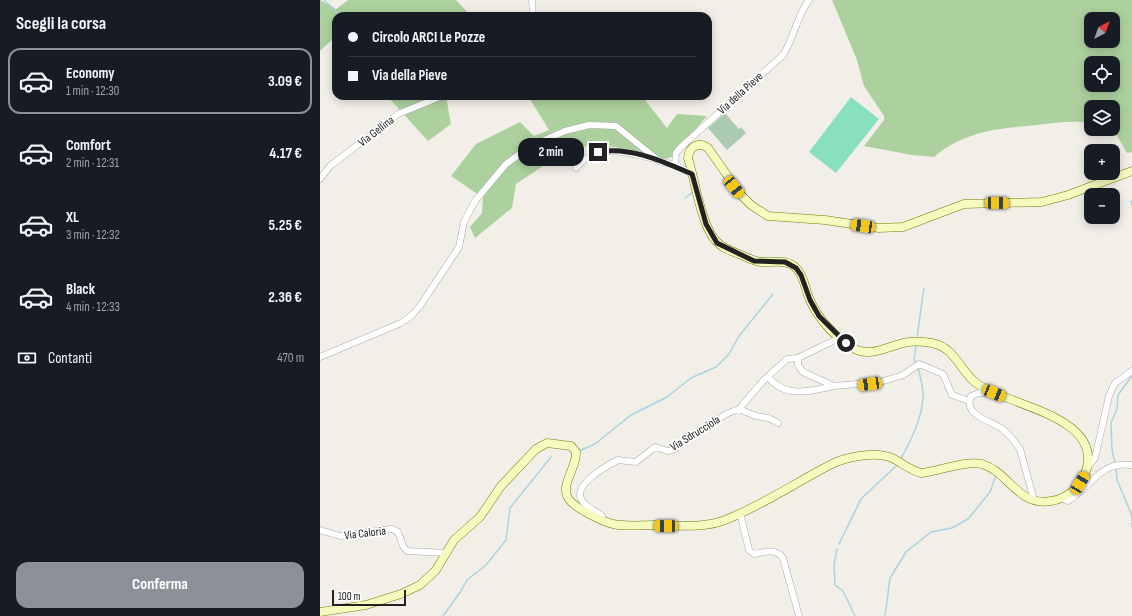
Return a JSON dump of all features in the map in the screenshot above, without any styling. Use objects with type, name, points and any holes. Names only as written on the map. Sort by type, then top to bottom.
[{"type":"main road","points":[[320,612],[366,604],[410,590],[428,579],[447,553],[454,540],[480,517],[510,474],[536,449],[547,443],[564,444],[574,449],[576,452],[576,462],[566,489],[566,494],[574,504],[602,520],[625,526],[706,526],[726,520],[836,462],[845,459],[868,456],[887,456],[915,472],[922,473],[970,464],[984,465],[996,472],[1018,492],[1034,500],[1047,502],[1062,498],[1074,490],[1084,476],[1088,459],[1082,439],[1068,424],[994,393],[975,382],[951,352],[942,346],[928,342],[909,342],[878,351],[861,351],[839,338],[819,316],[810,300],[801,275],[796,268],[785,262],[754,261],[717,243],[706,224],[688,158],[690,149],[700,145],[705,146],[712,152],[726,176],[741,195],[751,205],[768,216],[825,220],[891,228],[903,226],[964,204],[1042,202],[1068,195],[1132,171]]},
{"type":"street","points":[[532,0],[533,12]]},
{"type":"street","name":"Via della Pieve","points":[[675,165],[676,153],[681,147],[783,55],[788,47],[804,3],[809,0]]},
{"type":"street","name":"Via Gellina","points":[[320,179],[330,166],[398,114],[431,100]]},
{"type":"street","points":[[320,357],[401,323],[411,316],[420,306],[459,247],[464,222],[475,201],[506,164],[532,146],[565,131],[589,125],[616,126],[659,161]]},
{"type":"street","points":[[576,168],[590,155],[605,151],[622,151],[675,165],[692,174]]},
{"type":"street","name":"Via Sdrucciola","points":[[602,520],[602,516],[584,504],[581,499],[581,487],[586,482],[618,460],[636,462],[655,447],[668,451],[673,450],[692,435],[728,413],[739,409],[768,377],[788,358],[798,358],[839,338]]},
{"type":"street","points":[[798,358],[798,365],[803,372],[834,386]]},
{"type":"street","points":[[768,377],[774,385],[784,390],[802,393],[834,386],[880,382],[903,375],[917,364],[940,372],[945,377],[952,395],[970,401],[976,416],[1002,429],[1016,443],[1020,450],[1034,500]]},
{"type":"street","points":[[1087,468],[1095,458],[1109,396],[1115,383],[1132,371]]},
{"type":"street","points":[[970,401],[974,394],[994,393]]},
{"type":"street","points":[[739,409],[756,416],[769,418],[778,423]]},
{"type":"street","points":[[1062,498],[1065,501],[1073,498],[1094,477],[1106,469],[1123,464],[1132,465]]},
{"type":"street","points":[[740,513],[749,550],[754,554],[775,552],[780,554],[783,558],[800,616]]},
{"type":"street","name":"Via Caloria","points":[[320,530],[340,536],[392,530],[398,532],[403,546],[407,551],[447,553]]},
{"type":"green space","points":[[320,0],[336,9],[348,0],[456,0],[467,12],[332,12],[332,40],[320,51]]},
{"type":"green space","points":[[832,0],[1132,0],[1132,152],[1127,153],[1117,136],[1120,136],[1120,100],[1084,100],[1084,122],[1057,123],[995,130],[958,142],[946,148],[934,157],[912,155],[864,146],[884,120],[884,116],[864,86],[857,60]]},
{"type":"green space","points":[[851,97],[879,119],[836,173],[809,152]]},
{"type":"green space","points":[[391,100],[447,100],[451,124],[428,141]]},
{"type":"green space","points":[[530,100],[645,100],[667,128],[677,114],[707,116],[672,157],[664,159],[627,149],[592,144],[555,158],[516,184],[512,208],[475,238],[470,227],[482,213],[483,198],[451,176],[476,144],[520,122],[534,136],[549,130]]},
{"type":"green space","points":[[725,113],[739,129],[741,127],[746,133],[727,150],[708,128]]},
{"type":"waterway","points":[[324,0],[336,12]]},
{"type":"waterway","points":[[685,198],[693,192]]},
{"type":"waterway","points":[[1131,201],[1132,205]]},
{"type":"waterway","points":[[917,337],[924,288]]},
{"type":"waterway","points":[[579,451],[595,444],[631,415],[667,397],[691,378],[716,367],[729,354],[739,336],[773,294]]},
{"type":"waterway","points":[[916,346],[914,359],[916,364]]},
{"type":"waterway","points":[[901,458],[915,430],[922,407],[923,391],[918,367]]},
{"type":"waterway","points":[[1115,464],[1112,449],[1111,423],[1117,409],[1118,395],[1132,376]]},
{"type":"waterway","points":[[443,616],[467,580],[486,565],[506,540],[510,508],[551,457]]},
{"type":"waterway","points":[[839,544],[861,499],[896,466]]},
{"type":"waterway","points":[[1116,467],[1117,480],[1131,513],[1132,521]]},
{"type":"waterway","points":[[885,616],[890,578],[906,552],[931,532],[952,528],[968,519],[990,492],[996,475]]},
{"type":"waterway","points":[[837,549],[834,565],[835,585],[843,591],[855,616]]},
{"type":"route","points":[[598,152],[622,151],[675,165],[692,174],[706,224],[710,234],[717,243],[754,261],[785,262],[796,268],[801,275],[810,300],[819,316],[839,338],[846,343]]}]
